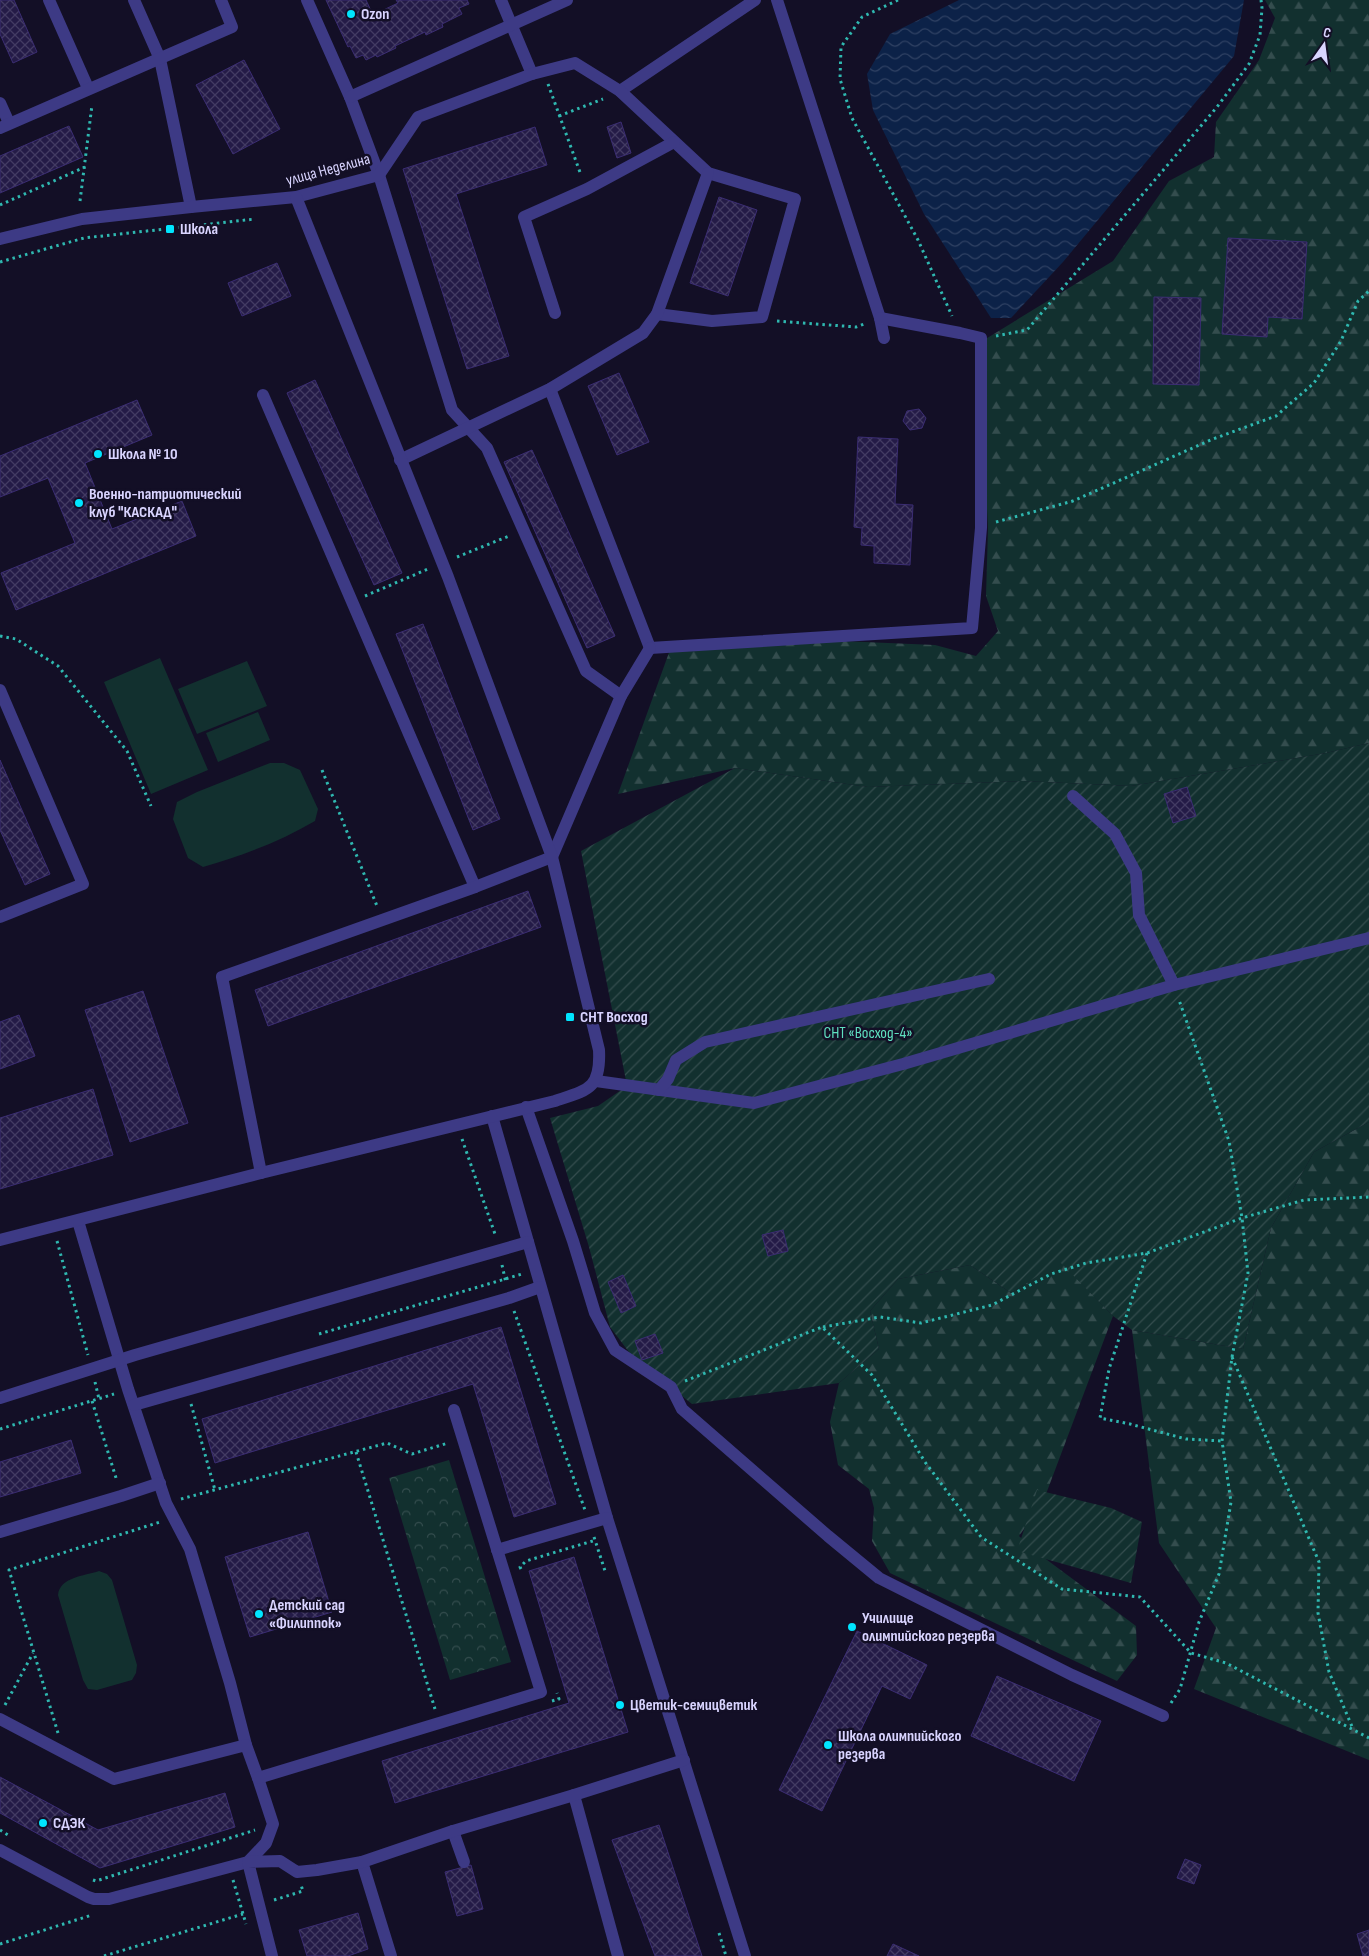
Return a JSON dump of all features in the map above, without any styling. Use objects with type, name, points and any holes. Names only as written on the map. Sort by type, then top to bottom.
[{"type":"street","points":[[49,0],[93,86]]},
{"type":"street","points":[[134,0],[160,58],[190,207]]},
{"type":"street","points":[[0,103],[4,126],[232,27],[221,0]]},
{"type":"street","points":[[308,0],[350,97],[379,175],[452,410],[487,448],[586,671],[621,696]]},
{"type":"street","points":[[501,0],[538,73]]},
{"type":"street","points":[[350,97],[566,0]]},
{"type":"street","points":[[620,91],[755,0]]},
{"type":"street","points":[[777,0],[880,318],[884,338]]},
{"type":"street","name":"улица Неделина","points":[[0,239],[82,219],[296,197],[379,175],[418,117],[538,73],[575,63],[620,91],[708,173]]},
{"type":"street","points":[[555,312],[524,217],[587,189],[674,142]]},
{"type":"street","points":[[400,460],[550,389],[643,333],[657,314],[708,173],[795,199],[762,317],[712,321],[657,314]]},
{"type":"street","points":[[0,1240],[261,1173],[555,1101],[582,1092],[596,1081],[600,1066],[599,1050],[552,857],[443,563],[400,460],[296,197]]},
{"type":"street","points":[[650,648],[972,628],[981,528],[981,338],[960,332],[880,318]]},
{"type":"street","points":[[550,389],[650,648]]},
{"type":"street","points":[[263,395],[475,887]]},
{"type":"street","points":[[261,1173],[222,977],[475,887],[552,857],[621,696],[650,648]]},
{"type":"street","points":[[0,690],[83,884],[0,917]]},
{"type":"street","points":[[1073,796],[1115,834],[1136,873],[1139,915],[1174,985]]},
{"type":"street","points":[[596,1081],[754,1103],[903,1064],[1174,985],[1369,938]]},
{"type":"street","points":[[658,1090],[668,1078],[676,1060],[705,1042],[989,979]]},
{"type":"street","points":[[526,1107],[573,1241],[594,1313],[615,1350],[671,1386],[682,1409],[879,1578],[1072,1675],[1163,1716]]},
{"type":"street","points":[[492,1116],[607,1518],[745,1956]]},
{"type":"street","points":[[78,1221],[166,1504],[190,1550],[230,1683],[246,1744],[273,1824],[266,1843],[248,1862]]},
{"type":"street","points":[[0,1398],[120,1360],[528,1242]]},
{"type":"street","points":[[134,1405],[510,1298],[540,1287]]},
{"type":"street","points":[[258,1778],[541,1692],[454,1410]]},
{"type":"street","points":[[0,1532],[160,1483]]},
{"type":"street","points":[[497,1550],[607,1518]]},
{"type":"street","points":[[0,1720],[114,1779],[246,1744]]},
{"type":"street","points":[[0,1850],[88,1897],[100,1900],[248,1862],[280,1861],[297,1872],[362,1862],[453,1831],[684,1760]]},
{"type":"street","points":[[574,1795],[618,1956]]},
{"type":"street","points":[[453,1831],[464,1862]]},
{"type":"street","points":[[248,1862],[272,1956]]},
{"type":"street","points":[[362,1862],[391,1956]]},
{"type":"path","points":[[898,0],[862,17],[842,47],[840,79],[852,118],[918,240],[960,332]]},
{"type":"path","points":[[981,338],[1027,330],[1217,107],[1249,64],[1260,35],[1261,0]]},
{"type":"path","points":[[538,73],[559,116],[587,189]]},
{"type":"path","points":[[80,201],[93,86]]},
{"type":"path","points":[[559,116],[620,91]]},
{"type":"path","points":[[0,205],[85,167]]},
{"type":"path","points":[[0,262],[84,238],[262,218]]},
{"type":"path","points":[[981,528],[1073,501],[1213,439],[1276,416],[1314,383],[1341,341],[1358,301],[1369,291]]},
{"type":"path","points":[[762,317],[784,323],[856,327],[880,318]]},
{"type":"path","points":[[352,602],[523,530]]},
{"type":"path","points":[[0,636],[16,638],[58,666],[127,751],[151,806]]},
{"type":"path","points":[[322,770],[382,920]]},
{"type":"path","points":[[1163,1716],[1180,1689],[1199,1622],[1219,1574],[1231,1502],[1222,1441],[1232,1356],[1248,1273],[1242,1218],[1229,1141],[1174,985]]},
{"type":"path","points":[[462,1139],[500,1250],[510,1298],[608,1578]]},
{"type":"path","points":[[671,1386],[822,1327],[880,1317],[921,1323],[992,1305],[1051,1274],[1086,1263],[1147,1253],[1242,1218],[1304,1200],[1369,1197]]},
{"type":"path","points":[[57,1241],[76,1306],[99,1399]]},
{"type":"path","points":[[1147,1253],[1109,1369],[1100,1418],[1186,1439],[1222,1441]]},
{"type":"path","points":[[822,1327],[872,1375],[925,1462],[981,1537],[1062,1589],[1140,1598],[1191,1652],[1226,1663],[1369,1738]]},
{"type":"path","points":[[1232,1356],[1320,1562],[1318,1613],[1329,1672],[1354,1730]]},
{"type":"path","points":[[187,1390],[215,1490]]},
{"type":"path","points":[[92,1401],[121,1496]]},
{"type":"path","points":[[166,1504],[387,1443],[412,1454],[445,1444]]},
{"type":"path","points":[[356,1452],[439,1723]]},
{"type":"path","points":[[65,1755],[9,1570],[172,1518]]},
{"type":"path","points":[[523,1576],[520,1567],[526,1561],[613,1535]]},
{"type":"path","points":[[4,1707],[34,1652]]},
{"type":"path","points":[[550,1702],[559,1699],[556,1690]]},
{"type":"path","points":[[87,1877],[96,1882],[273,1824]]},
{"type":"path","points":[[0,1830],[9,1835]]},
{"type":"path","points":[[267,1902],[303,1891],[297,1872]]},
{"type":"path","points":[[232,1876],[248,1931]]},
{"type":"path","points":[[0,1944],[95,1914]]},
{"type":"path","points":[[104,1956],[243,1914]]},
{"type":"path","points":[[718,1928],[726,1956]]},
{"type":"green space","points":[[1265,0],[1369,0],[1369,743],[1326,753],[1131,786],[1023,781],[868,787],[735,768],[618,794],[671,647],[817,640],[935,645],[976,656],[998,631],[986,596],[988,529],[979,343],[1113,261],[1169,181],[1214,157],[1216,122],[1259,60],[1275,18]]},
{"type":"green space","points":[[160,658],[208,770],[151,794],[104,682]]},
{"type":"green space","points":[[247,661],[267,706],[197,734],[178,689]]},
{"type":"green space","points":[[258,712],[270,740],[218,762],[206,733]]},
{"type":"green space","name":"СНТ «Восход-4»","points":[[1369,743],[1369,1122],[1314,1152],[1271,1228],[1243,1349],[1132,1330],[1113,1316],[1060,1262],[1011,1293],[970,1265],[898,1279],[870,1311],[879,1349],[839,1383],[692,1404],[632,1356],[610,1327],[589,1247],[550,1118],[598,1106],[627,1086],[581,851],[735,768],[868,787],[1023,781],[1131,786],[1326,753]]},
{"type":"green space","points":[[270,763],[284,763],[300,770],[318,809],[315,821],[261,847],[203,867],[188,858],[173,819],[177,802]]},
{"type":"green space","points":[[1369,1122],[1369,1760],[1194,1689],[1216,1628],[1159,1543],[1132,1330],[1243,1349],[1271,1228],[1314,1152]]},
{"type":"green space","points":[[1060,1261],[1113,1316],[1043,1502],[1019,1536],[1035,1551],[1136,1626],[1137,1655],[1117,1681],[890,1573],[872,1541],[874,1508],[869,1489],[838,1465],[830,1422],[839,1383],[879,1349],[870,1311],[898,1279],[970,1265],[1011,1293]]},
{"type":"green space","points":[[449,1460],[511,1662],[450,1680],[389,1478]]},
{"type":"green space","points":[[1037,1490],[1111,1508],[1142,1522],[1131,1583],[1017,1551]]},
{"type":"green space","points":[[99,1571],[107,1574],[112,1580],[137,1665],[136,1673],[132,1680],[97,1690],[88,1689],[83,1680],[58,1595],[63,1584],[68,1581]]},
{"type":"water","points":[[959,0],[1244,0],[1234,56],[1063,262],[1011,318],[991,318],[924,214],[873,110],[867,74],[890,34]]},
{"type":"building","points":[[0,0],[14,0],[37,52],[13,63],[0,34]]},
{"type":"building","points":[[326,0],[366,0],[373,15],[398,3],[396,0],[467,0],[469,4],[459,8],[462,14],[442,24],[443,27],[426,35],[425,32],[395,46],[396,48],[366,60],[363,55],[356,58],[350,46],[348,47]]},
{"type":"building","points":[[244,60],[280,129],[233,154],[196,85]]},
{"type":"building","points":[[621,122],[631,153],[617,158],[607,127]]},
{"type":"building","points":[[69,126],[83,157],[0,193],[0,156]]},
{"type":"building","points":[[535,127],[547,165],[456,194],[509,356],[467,369],[403,169]]},
{"type":"building","points":[[719,197],[757,210],[728,296],[690,283]]},
{"type":"building","points":[[1228,238],[1307,242],[1302,319],[1268,317],[1267,337],[1222,334]]},
{"type":"building","points":[[277,263],[291,296],[242,316],[228,283]]},
{"type":"building","points":[[1154,297],[1201,298],[1199,385],[1153,384]]},
{"type":"building","points":[[619,373],[649,442],[617,455],[588,386]]},
{"type":"building","points":[[315,380],[402,573],[374,585],[287,393]]},
{"type":"building","points":[[137,400],[152,435],[85,463],[112,529],[182,501],[196,536],[16,610],[1,573],[75,543],[48,478],[0,497],[0,456]]},
{"type":"building","points":[[919,409],[926,418],[922,428],[910,430],[903,421],[907,411]]},
{"type":"building","points":[[858,437],[898,439],[895,504],[913,505],[910,565],[874,563],[874,546],[861,545],[862,528],[854,527]]},
{"type":"building","points":[[532,450],[615,636],[587,648],[504,462]]},
{"type":"building","points":[[423,624],[500,819],[473,830],[396,634]]},
{"type":"building","points":[[0,760],[50,874],[25,885],[0,830]]},
{"type":"building","points":[[1187,787],[1196,816],[1173,823],[1164,794]]},
{"type":"building","points":[[528,891],[541,927],[268,1026],[255,990]]},
{"type":"building","points":[[143,991],[188,1123],[130,1142],[85,1010]]},
{"type":"building","points":[[19,1015],[35,1056],[0,1069],[0,1022]]},
{"type":"building","points":[[93,1089],[113,1155],[0,1189],[0,1118]]},
{"type":"building","points":[[783,1230],[788,1251],[768,1256],[762,1235]]},
{"type":"building","points":[[623,1275],[636,1306],[621,1313],[608,1282]]},
{"type":"building","points":[[501,1327],[556,1504],[514,1517],[473,1384],[215,1463],[202,1419]]},
{"type":"building","points":[[655,1334],[663,1353],[642,1360],[635,1341]]},
{"type":"building","points":[[71,1440],[81,1473],[0,1497],[0,1462]]},
{"type":"building","points":[[308,1532],[332,1612],[250,1637],[225,1557]]},
{"type":"building","points":[[574,1557],[628,1732],[395,1803],[382,1761],[569,1703],[529,1571]]},
{"type":"building","name":"Школа олимпийского резерва","points":[[857,1631],[927,1665],[910,1699],[882,1686],[822,1811],[779,1790]]},
{"type":"building","points":[[997,1676],[1101,1721],[1074,1781],[971,1736]]},
{"type":"building","points":[[0,1777],[98,1830],[225,1793],[235,1827],[100,1868],[0,1813]]},
{"type":"building","points":[[659,1825],[702,1956],[655,1956],[612,1840]]},
{"type":"building","points":[[1185,1859],[1201,1865],[1194,1884],[1177,1878]]},
{"type":"building","points":[[471,1865],[483,1909],[457,1916],[445,1872]]},
{"type":"building","points":[[358,1913],[368,1949],[348,1956],[307,1956],[299,1930]]},
{"type":"building","points":[[1369,1930],[1369,1956],[1363,1956],[1357,1934]]},
{"type":"building","points":[[893,1944],[919,1956],[887,1956]]},
{"type":"place","name":"Ozon","points":[[351,14]]},
{"type":"place","name":"Школа","points":[[170,229]]},
{"type":"place","name":"Школа № 10","points":[[98,454]]},
{"type":"place","name":"Военно-патриотический клуб \"КАСКАД\"","points":[[79,503]]},
{"type":"place","name":"СНТ Восход","points":[[570,1017]]},
{"type":"place","name":"Детский сад «Филиппок»","points":[[259,1614]]},
{"type":"place","name":"Училище олимпийского резерва","points":[[852,1627]]},
{"type":"place","name":"Цветик-семицветик","points":[[620,1705]]},
{"type":"place","name":"Школа олимпийского резерва","points":[[828,1745]]},
{"type":"place","name":"СДЭК","points":[[43,1823]]}]
